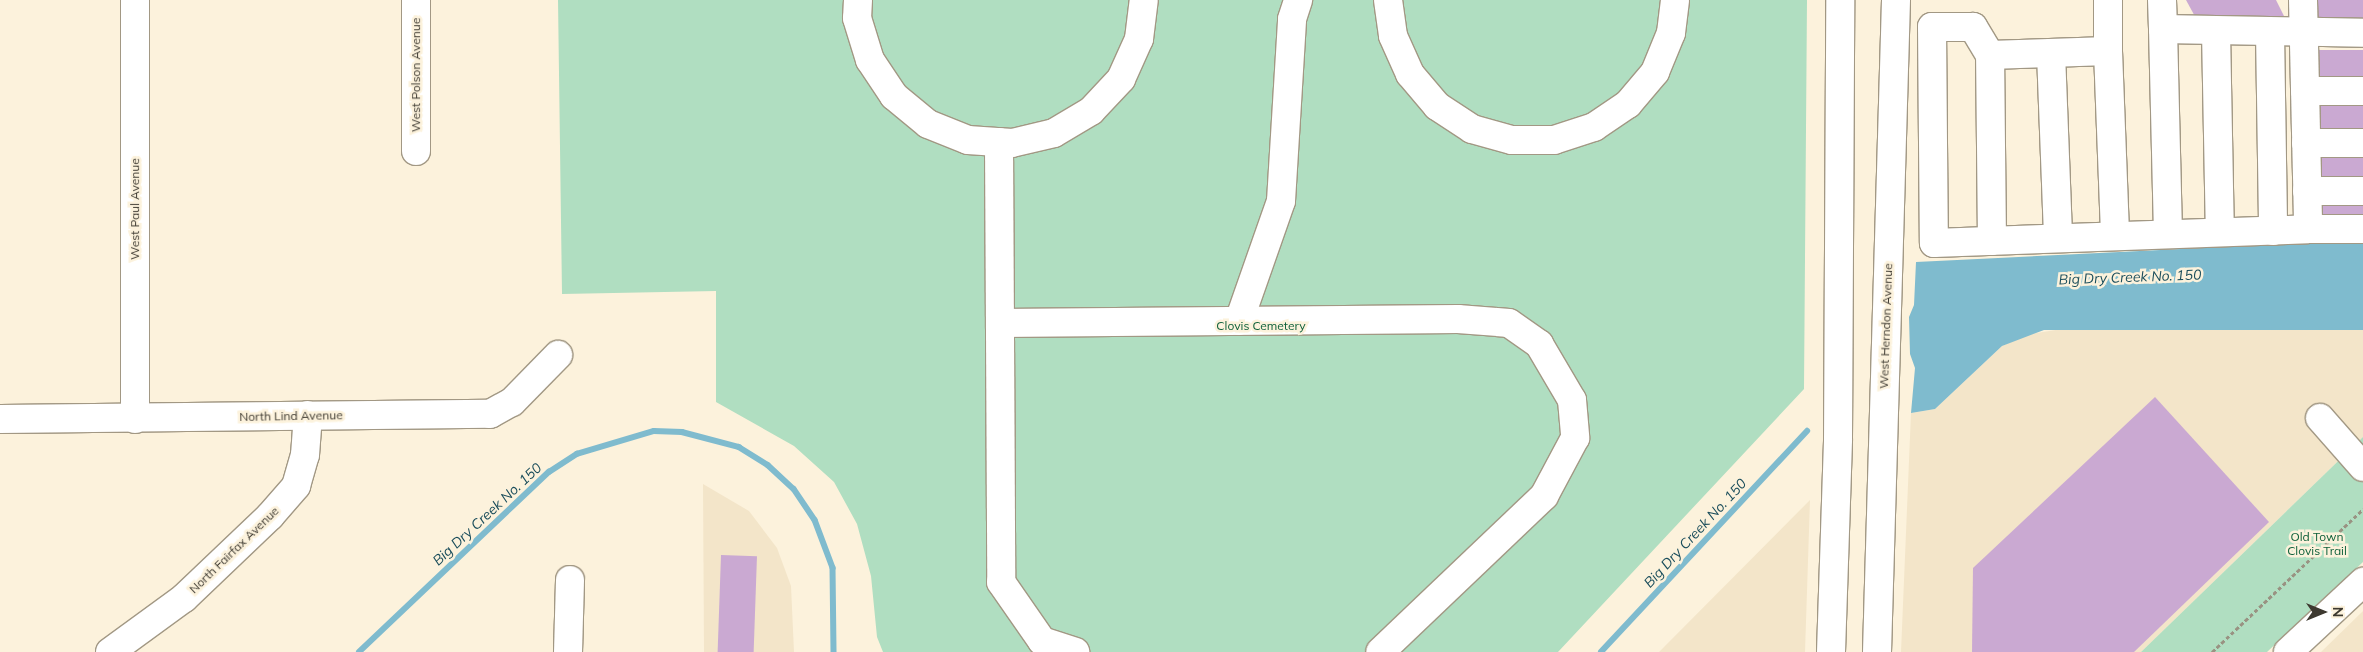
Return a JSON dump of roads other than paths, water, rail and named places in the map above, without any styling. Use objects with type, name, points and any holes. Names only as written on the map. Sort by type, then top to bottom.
[{"type":"street","name":"West Paul Avenue","points":[[135,0],[135,419]]},
{"type":"street","name":"West Polson Avenue","points":[[416,0],[416,151]]},
{"type":"street","points":[[858,0],[857,18],[870,60],[894,96],[928,124],[968,140],[999,142],[1054,133],[1091,111],[1121,79],[1139,39],[1144,0]]},
{"type":"street","points":[[1239,321],[1281,201],[1292,19],[1298,0]]},
{"type":"street","points":[[1388,0],[1393,36],[1410,74],[1437,106],[1472,129],[1512,140],[1554,140],[1594,127],[1628,104],[1655,72],[1671,33],[1675,0]]},
{"type":"street","points":[[1831,652],[1838,438],[1840,0]]},
{"type":"street","name":"West Herndon Avenue","points":[[1877,652],[1896,0]]},
{"type":"street","points":[[2108,0],[2108,51],[2115,236]]},
{"type":"street","points":[[2162,0],[2168,234]]},
{"type":"street","points":[[2303,0],[2308,229]]},
{"type":"street","points":[[1992,241],[1990,55],[1973,27],[1932,27],[1934,243],[1992,241],[2058,238],[2274,230],[2363,229]]},
{"type":"street","points":[[2163,30],[2363,33]]},
{"type":"street","points":[[2216,31],[2220,232]]},
{"type":"street","points":[[2270,32],[2274,230]]},
{"type":"street","points":[[1990,55],[2108,51]]},
{"type":"street","points":[[2051,53],[2058,238]]},
{"type":"street","points":[[2305,91],[2363,91]]},
{"type":"street","points":[[999,142],[1001,582],[1042,641],[1075,652]]},
{"type":"street","points":[[2306,143],[2363,143]]},
{"type":"street","points":[[2307,191],[2363,191]]},
{"type":"street","points":[[1000,323],[1458,319],[1509,323],[1539,344],[1572,400],[1575,438],[1544,496],[1380,652]]},
{"type":"street","name":"North Lind Avenue","points":[[0,419],[490,414],[512,402],[558,355]]},
{"type":"street","name":"North Fairfax Avenue","points":[[110,652],[184,598],[270,516],[296,486],[305,455],[308,415]]},
{"type":"street","points":[[2320,418],[2363,467]]},
{"type":"street","points":[[568,652],[570,580]]},
{"type":"street","points":[[2288,652],[2363,582]]},
{"type":"water","points":[[2363,240],[2363,330],[2044,330],[2002,346],[1935,409],[1911,413],[1915,368],[1910,354],[1909,317],[1914,305],[1916,262]]},
{"type":"waterway","name":"Big Dry Creek No. 150","points":[[359,652],[549,472],[577,454],[654,431],[682,432],[739,447],[768,465],[794,489],[815,520],[833,568],[834,652]]},
{"type":"waterway","name":"Big Dry Creek No. 150","points":[[1601,652],[1807,431]]},
{"type":"park label","name":"Clovis Cemetery","points":[[1261,326]]},
{"type":"park label","name":"Old Town Clovis Trail","points":[[2317,544]]}]
